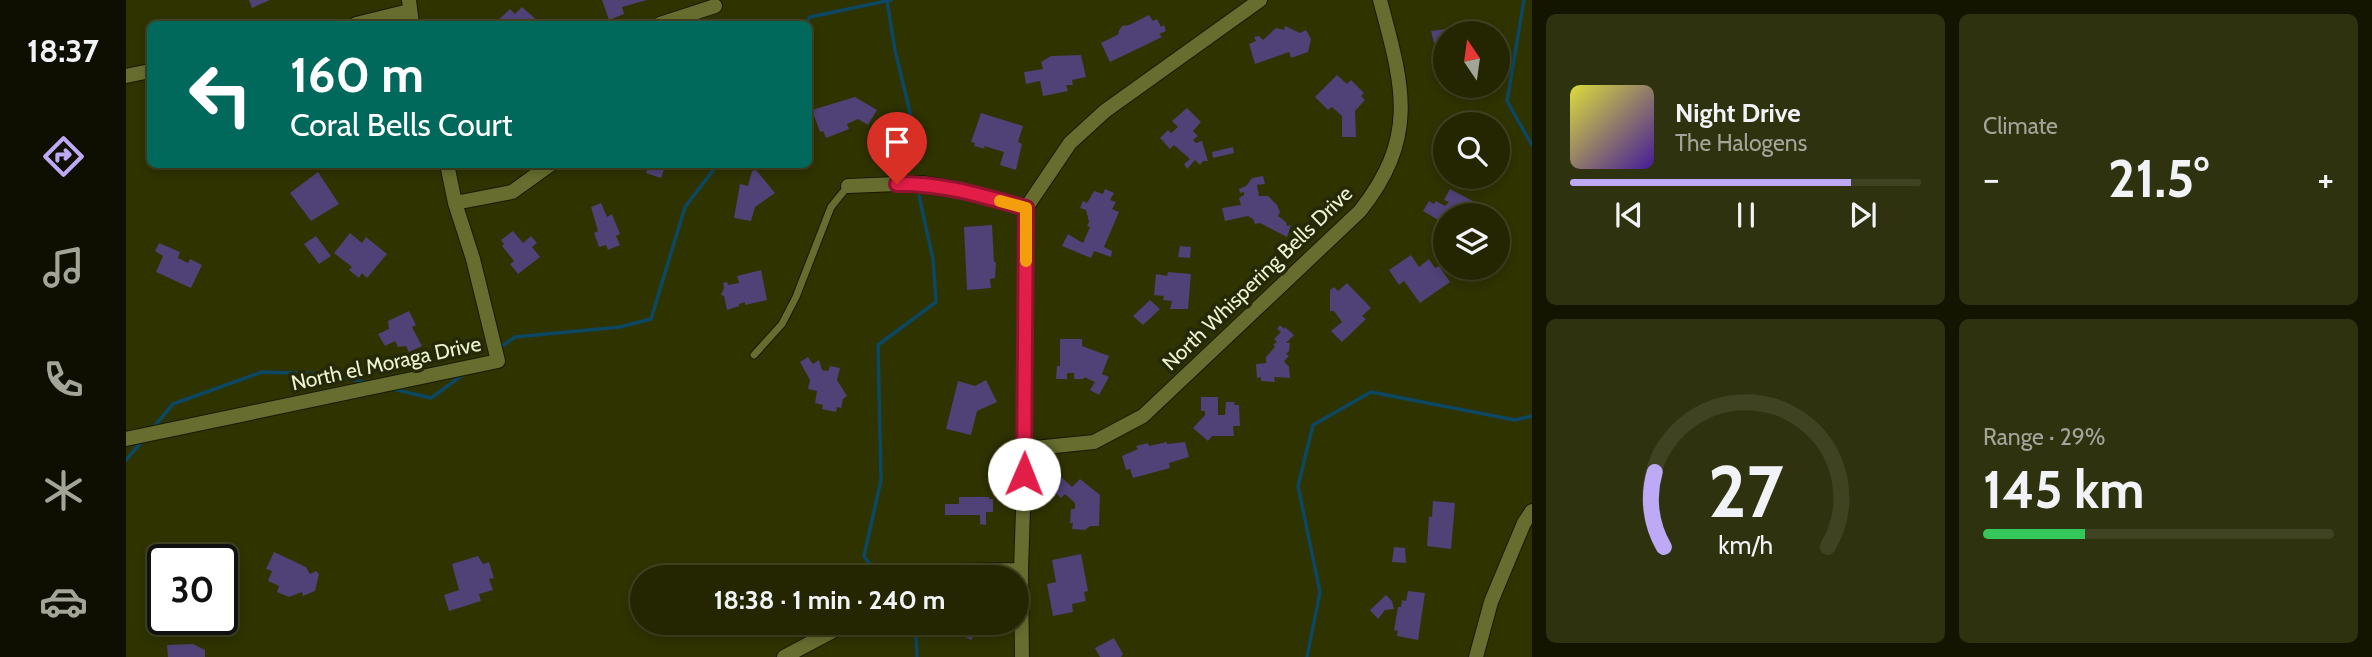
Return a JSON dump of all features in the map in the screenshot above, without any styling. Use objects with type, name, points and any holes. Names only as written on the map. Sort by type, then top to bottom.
[{"type":"street","points":[[1021,565],[1025,450],[1026,208],[1070,143],[1105,111],[1260,0]]},
{"type":"street","name":"North Whispering Bells Drive","points":[[1025,450],[1094,442],[1143,416],[1360,211],[1379,187],[1395,151],[1402,119],[1402,91],[1380,0]]},
{"type":"street","points":[[669,21],[715,6]]},
{"type":"street","points":[[370,21],[410,12]]},
{"type":"street","points":[[126,76],[147,72]]},
{"type":"street","name":"North el Moraga Drive","points":[[126,439],[498,361],[447,168]]},
{"type":"street","points":[[454,203],[512,192],[545,168]]},
{"type":"street","points":[[848,186],[922,183],[1026,208]]},
{"type":"street","points":[[1476,657],[1491,603],[1524,523],[1532,511]]},
{"type":"street","points":[[784,657],[825,635]]},
{"type":"street","points":[[1022,635],[1022,657]]},
{"type":"lane","points":[[754,355],[782,324],[796,297],[831,207],[848,186]]},
{"type":"building","points":[[249,0],[270,0],[252,8]]},
{"type":"building","points":[[602,0],[647,0],[622,7],[624,14],[609,20]]},
{"type":"building","points":[[522,7],[538,21],[497,21],[510,9],[515,14]]},
{"type":"building","points":[[1149,15],[1153,21],[1157,19],[1161,27],[1164,25],[1166,31],[1159,34],[1162,37],[1110,62],[1101,43],[1119,34],[1122,26]]},
{"type":"building","points":[[1285,26],[1300,33],[1306,30],[1311,39],[1308,52],[1291,58],[1289,52],[1255,64],[1249,44],[1256,41],[1254,37],[1259,36],[1263,40],[1276,28],[1284,30]]},
{"type":"building","points":[[1081,55],[1086,77],[1072,80],[1073,85],[1066,85],[1068,91],[1043,96],[1040,81],[1026,84],[1024,72],[1043,69],[1041,62],[1051,56]]},
{"type":"building","points":[[1337,75],[1347,84],[1351,80],[1364,93],[1361,96],[1365,100],[1355,111],[1356,137],[1342,137],[1342,116],[1332,107],[1328,110],[1315,97]]},
{"type":"building","points":[[855,97],[877,110],[868,125],[858,119],[847,124],[849,129],[826,138],[823,131],[820,132],[812,110]]},
{"type":"building","points":[[1187,108],[1201,122],[1193,131],[1198,136],[1193,140],[1196,143],[1202,141],[1208,161],[1203,161],[1200,165],[1195,160],[1187,169],[1184,164],[1190,159],[1174,145],[1170,149],[1160,138],[1168,130],[1171,133],[1178,127],[1172,121]]},
{"type":"building","points":[[981,113],[1023,126],[1018,142],[1022,144],[1016,170],[1000,165],[1004,152],[974,146],[975,143],[971,142]]},
{"type":"building","points":[[1233,147],[1234,153],[1213,158],[1212,152]]},
{"type":"building","points":[[648,168],[665,168],[661,178],[646,173]]},
{"type":"building","points":[[756,170],[775,193],[755,207],[751,221],[734,218],[740,184],[748,186],[752,171]]},
{"type":"building","points":[[318,172],[339,204],[311,221],[290,193]]},
{"type":"building","points":[[1263,176],[1265,184],[1257,185],[1259,196],[1268,196],[1277,205],[1280,212],[1278,216],[1287,226],[1291,225],[1287,237],[1260,223],[1255,224],[1248,216],[1225,221],[1222,208],[1241,205],[1239,198],[1244,192],[1240,193],[1239,189],[1246,186],[1252,178]]},
{"type":"building","points":[[1105,189],[1114,193],[1110,200],[1116,202],[1112,209],[1119,212],[1104,247],[1112,251],[1111,257],[1094,251],[1091,258],[1062,246],[1068,234],[1083,243],[1090,227],[1087,226],[1089,222],[1086,210],[1080,208],[1083,201],[1087,203],[1094,191],[1103,194]]},
{"type":"building","points":[[1450,189],[1476,203],[1448,203],[1444,200]]},
{"type":"building","points":[[1429,201],[1433,203],[1433,217],[1423,211]]},
{"type":"building","points":[[601,203],[607,217],[612,214],[620,234],[616,236],[620,245],[608,250],[606,245],[599,247],[594,233],[598,231],[591,207]]},
{"type":"building","points":[[992,225],[995,278],[990,279],[991,288],[967,290],[964,227]]},
{"type":"building","points":[[513,231],[523,243],[531,236],[537,243],[532,247],[540,257],[518,274],[510,264],[514,261],[502,246],[504,244],[501,240]]},
{"type":"building","points":[[350,233],[362,243],[366,237],[387,254],[367,278],[362,273],[359,278],[349,270],[352,267],[334,253]]},
{"type":"building","points":[[316,236],[331,256],[319,264],[304,244]]},
{"type":"building","points":[[159,243],[180,252],[178,258],[188,263],[190,259],[202,265],[191,288],[156,272],[163,256],[155,251]]},
{"type":"building","points":[[1180,246],[1191,247],[1190,258],[1178,257]]},
{"type":"building","points":[[1411,255],[1419,267],[1429,259],[1433,265],[1433,280],[1450,282],[1420,303],[1404,281],[1399,285],[1389,270]]},
{"type":"building","points":[[761,270],[767,300],[745,305],[745,302],[727,310],[724,296],[721,295],[723,283],[739,283],[737,276]]},
{"type":"building","points":[[1168,272],[1191,274],[1188,309],[1170,309],[1172,301],[1163,300],[1164,296],[1154,295],[1156,274],[1167,276]]},
{"type":"building","points":[[1347,283],[1371,308],[1362,316],[1366,319],[1342,342],[1331,331],[1342,322],[1334,311],[1330,311],[1330,290],[1334,287],[1338,291]]},
{"type":"building","points":[[1150,300],[1160,309],[1143,325],[1133,316]]},
{"type":"building","points":[[409,311],[416,325],[412,327],[422,346],[409,352],[406,346],[398,347],[395,341],[385,346],[378,334],[389,329],[388,321]]},
{"type":"building","points":[[1280,325],[1294,335],[1286,343],[1290,343],[1286,354],[1289,356],[1284,361],[1289,367],[1290,378],[1274,377],[1275,382],[1261,381],[1261,377],[1257,378],[1256,364],[1266,363],[1266,357],[1277,342],[1274,339],[1281,332],[1277,329]]},
{"type":"building","points":[[1060,339],[1082,339],[1082,346],[1109,356],[1102,374],[1109,377],[1099,395],[1090,390],[1095,382],[1084,377],[1074,379],[1074,373],[1067,373],[1067,379],[1056,379],[1057,366],[1060,366]]},
{"type":"building","points":[[808,357],[813,364],[819,360],[822,370],[828,371],[830,366],[840,368],[837,380],[847,396],[836,412],[822,409],[823,405],[815,403],[817,391],[808,389],[810,380],[800,362]]},
{"type":"building","points":[[986,380],[997,402],[977,411],[971,435],[946,429],[958,381],[975,386]]},
{"type":"building","points":[[1201,397],[1218,397],[1218,415],[1225,415],[1226,402],[1239,405],[1240,426],[1233,426],[1234,436],[1212,436],[1208,441],[1193,428],[1205,415],[1205,411],[1201,411]]},
{"type":"building","points":[[1185,442],[1189,457],[1169,463],[1170,468],[1133,478],[1130,469],[1126,470],[1122,456],[1138,449],[1136,446]]},
{"type":"building","points":[[1057,473],[1072,487],[1080,479],[1100,495],[1099,526],[1090,526],[1085,530],[1072,529],[1071,509],[1075,509],[1075,503],[1065,494],[1061,498],[1046,484]]},
{"type":"building","points":[[959,497],[993,499],[993,512],[986,512],[986,525],[980,524],[980,515],[945,515],[945,504],[959,504]]},
{"type":"building","points":[[1433,501],[1455,503],[1451,549],[1427,546]]},
{"type":"building","points":[[1394,547],[1405,548],[1406,563],[1392,562]]},
{"type":"building","points":[[274,552],[306,567],[310,574],[316,571],[319,574],[315,591],[303,596],[302,592],[289,597],[277,592],[279,586],[268,581],[272,571],[266,569]]},
{"type":"building","points":[[1081,554],[1088,591],[1084,592],[1086,601],[1072,604],[1073,612],[1053,616],[1047,584],[1056,582],[1052,560]]},
{"type":"building","points":[[478,556],[483,564],[489,562],[494,578],[489,579],[493,590],[479,594],[481,601],[449,611],[444,595],[459,590],[452,564]]},
{"type":"building","points":[[1408,591],[1425,593],[1418,640],[1397,636],[1398,631],[1394,630],[1398,607],[1401,607],[1402,600],[1406,601]]},
{"type":"building","points":[[1386,595],[1392,601],[1394,609],[1385,610],[1378,619],[1370,610]]},
{"type":"building","points":[[1114,638],[1123,654],[1121,657],[1100,657],[1095,648]]},
{"type":"building","points":[[193,644],[205,650],[205,657],[168,657],[167,645]]},
{"type":"waterway","points":[[807,21],[810,17],[891,0]]},
{"type":"waterway","points":[[1524,0],[1507,101],[1532,145]]},
{"type":"waterway","points":[[887,1],[895,50],[919,150]]},
{"type":"waterway","points":[[498,349],[515,337],[620,327],[651,319],[685,207],[715,168]]},
{"type":"waterway","points":[[870,565],[864,556],[881,480],[878,345],[936,302],[933,259],[919,196]]},
{"type":"waterway","points":[[152,429],[173,404],[262,372],[328,374],[368,383]]},
{"type":"waterway","points":[[393,389],[431,398],[464,374]]},
{"type":"waterway","points":[[1307,657],[1320,592],[1298,486],[1313,425],[1371,392],[1515,420],[1532,416]]},
{"type":"waterway","points":[[126,460],[143,440]]},
{"type":"waterway","points":[[916,635],[917,657]]},
{"type":"slow traffic","points":[[1000,201],[1026,208],[1026,261]]},
{"type":"route","points":[[897,184],[922,183],[951,188],[1026,208],[1024,474]]}]
